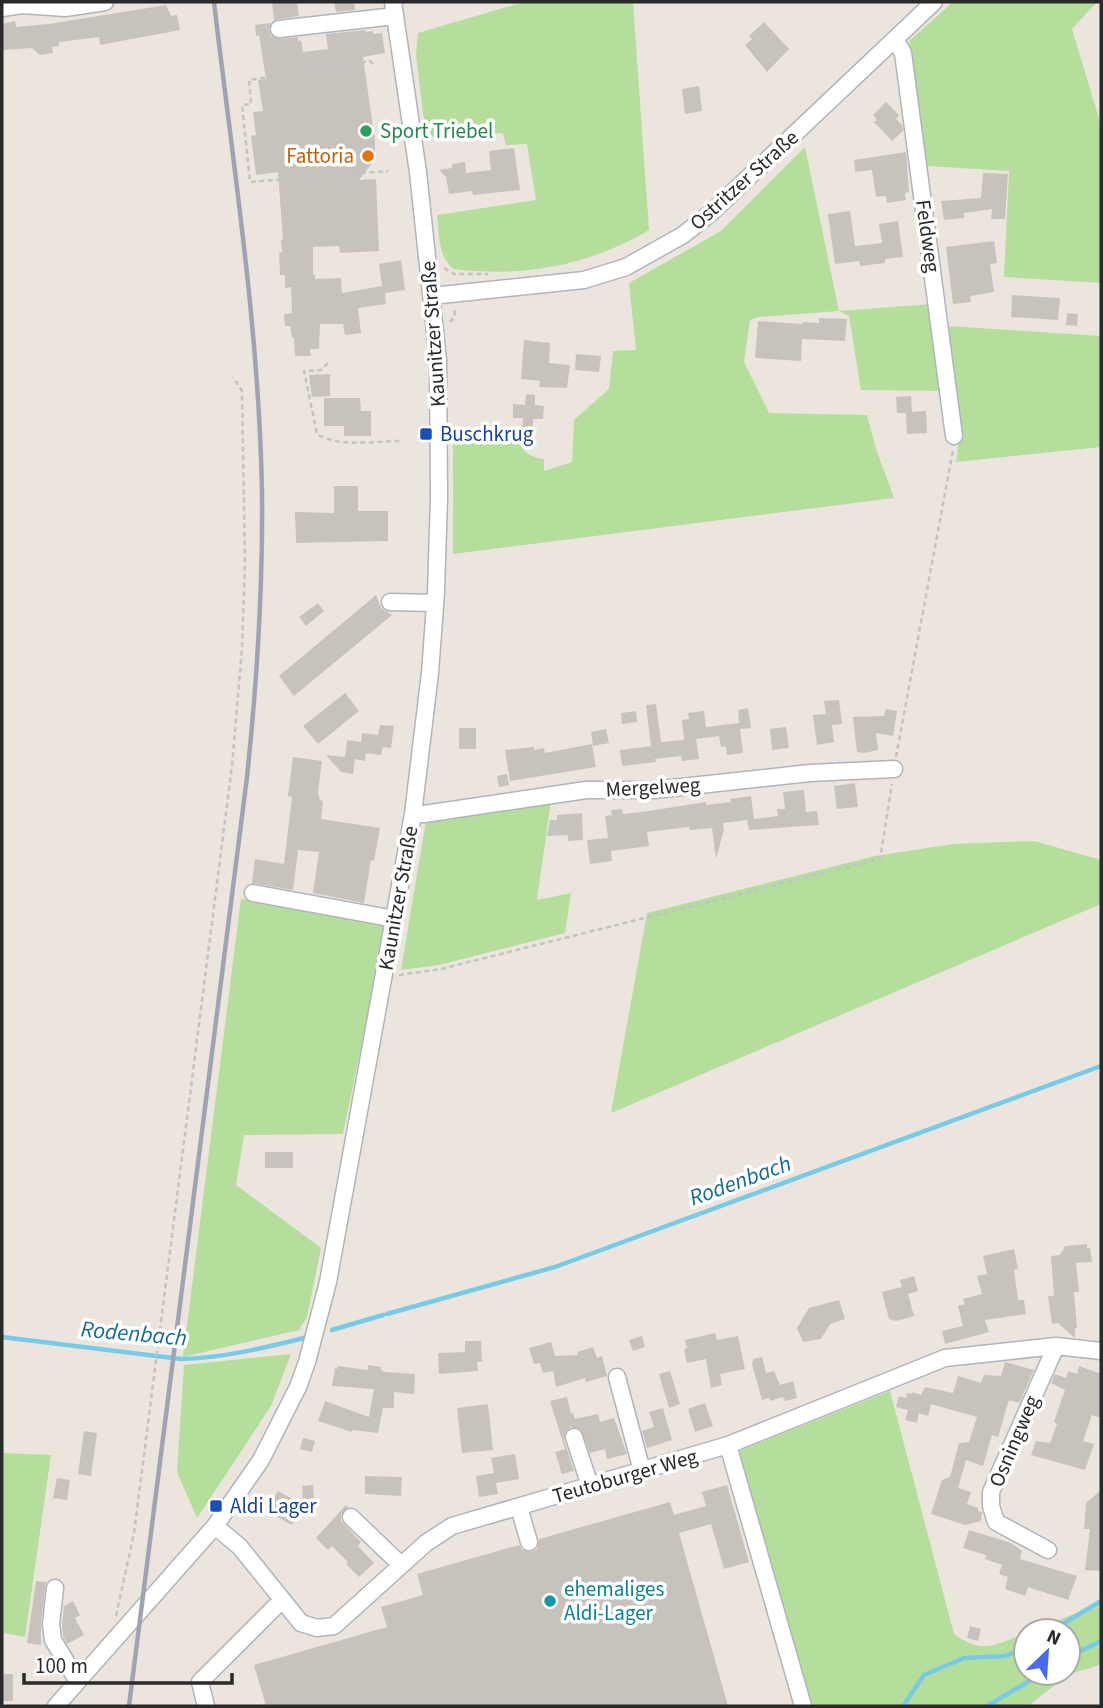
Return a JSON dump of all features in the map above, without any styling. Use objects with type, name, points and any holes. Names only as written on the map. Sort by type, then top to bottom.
[{"type":"street","points":[[2,8],[22,5],[65,8],[105,2]]},
{"type":"street","name":"Ostritzer Straße","points":[[432,296],[584,280],[626,267],[683,235],[713,211],[934,2]]},
{"type":"street","points":[[279,29],[394,9]]},
{"type":"street","name":"Kaunitzer Straße","points":[[56,1706],[215,1526],[266,1452],[299,1387],[328,1282],[413,814],[429,685],[435,603],[439,497],[438,360],[418,172],[394,9]]},
{"type":"street","name":"Feldweg","points":[[895,38],[903,53],[954,436]]},
{"type":"street","points":[[390,602],[435,603]]},
{"type":"street","name":"Mergelweg","points":[[413,814],[586,790],[654,790],[810,773],[894,769]]},
{"type":"street","points":[[253,893],[395,919]]},
{"type":"street","name":"Teutoburger Weg","points":[[215,1526],[240,1547],[301,1623],[317,1628],[334,1626],[426,1542],[452,1526],[728,1445],[945,1358],[1056,1346],[1101,1351]]},
{"type":"street","name":"Osningweg","points":[[1048,1549],[996,1522],[991,1506],[991,1492],[1056,1346]]},
{"type":"street","points":[[617,1377],[642,1471]]},
{"type":"street","points":[[574,1437],[590,1486]]},
{"type":"street","points":[[728,1445],[803,1706]]},
{"type":"street","points":[[519,1507],[529,1542]]},
{"type":"street","points":[[351,1517],[401,1565]]},
{"type":"street","points":[[55,1588],[51,1624],[53,1640],[77,1680]]},
{"type":"street","points":[[206,1706],[200,1682],[282,1600]]},
{"type":"path","points":[[373,64],[370,61],[249,80],[251,104],[242,105],[250,182],[388,171]]},
{"type":"path","points":[[453,274],[491,274]]},
{"type":"path","points":[[447,325],[455,316]]},
{"type":"path","points":[[328,363],[321,370],[304,371],[317,435],[347,442],[400,441]]},
{"type":"path","points":[[119,1599],[134,1533],[232,766],[242,649],[245,563],[242,391],[233,377]]},
{"type":"path","points":[[396,985],[397,975],[441,969],[880,859],[894,769],[952,461],[954,436]]},
{"type":"green space","points":[[524,2],[633,2],[649,230],[603,252],[556,266],[506,272],[454,269],[442,252],[437,215],[536,200],[527,144],[506,145],[503,133],[426,137],[416,55],[418,33]]},
{"type":"green space","points":[[953,2],[1097,2],[1072,29],[1101,125],[1101,283],[1004,277],[1009,171],[927,166],[909,41]]},
{"type":"green space","points":[[805,147],[839,311],[758,317],[750,320],[744,362],[769,413],[867,415],[894,498],[453,554],[453,434],[516,433],[525,451],[544,459],[544,471],[572,462],[574,420],[609,389],[613,351],[636,350],[629,283],[721,231]]},
{"type":"green space","points":[[933,304],[945,391],[861,390],[849,316],[839,311]]},
{"type":"green space","points":[[947,326],[1101,336],[1101,447],[956,462],[958,411]]},
{"type":"green space","points":[[551,801],[537,900],[571,893],[565,933],[439,965],[401,970],[426,821]]},
{"type":"green space","points":[[1034,841],[1101,860],[1101,904],[611,1113],[647,913],[875,856],[953,844]]},
{"type":"green space","points":[[241,899],[386,926],[343,1134],[244,1135],[236,1185],[321,1248],[307,1317],[299,1330],[183,1357]]},
{"type":"green space","points":[[291,1354],[271,1406],[197,1518],[177,1472],[184,1365]]},
{"type":"green space","points":[[890,1391],[954,1634],[964,1641],[982,1646],[1012,1638],[1012,1687],[1052,1687],[1028,1706],[812,1706],[769,1574],[739,1451]]},
{"type":"green space","points":[[2,1453],[51,1455],[25,1637],[4,1633],[2,1635]]},
{"type":"green space","points":[[1101,1598],[1101,1665],[1082,1670],[1082,1617],[1066,1617],[1087,1609]]},
{"type":"building","points":[[272,2],[297,2],[299,16],[274,20]]},
{"type":"building","points":[[334,2],[354,2],[355,10],[336,12]]},
{"type":"building","points":[[166,5],[171,16],[177,15],[180,30],[100,45],[99,37],[59,42],[59,46],[52,47],[53,53],[40,55],[32,48],[2,50],[2,24],[15,21],[16,27],[49,24]]},
{"type":"building","points":[[764,22],[789,49],[767,72],[745,45],[752,39],[749,36]]},
{"type":"building","points":[[271,23],[271,36],[279,39],[298,37],[303,52],[328,49],[326,34],[365,30],[373,31],[373,34],[382,33],[385,53],[363,57],[375,141],[375,159],[359,180],[376,179],[379,251],[340,253],[339,246],[313,247],[313,275],[315,274],[315,279],[341,278],[342,293],[382,286],[379,264],[401,260],[405,290],[385,293],[386,304],[358,308],[361,333],[345,335],[343,324],[320,324],[319,349],[310,349],[311,356],[295,356],[290,326],[285,326],[284,314],[292,313],[291,287],[285,288],[285,275],[280,275],[279,253],[282,252],[283,240],[278,172],[256,175],[251,136],[256,135],[253,112],[263,111],[258,80],[266,79],[255,25]]},
{"type":"building","points":[[699,86],[702,111],[685,114],[682,89]]},
{"type":"building","points":[[886,102],[899,115],[896,119],[902,125],[903,131],[892,141],[874,122],[877,120],[873,115]]},
{"type":"building","points":[[514,148],[520,190],[473,195],[472,191],[449,194],[446,177],[439,170],[465,162],[466,173],[491,170],[489,151]]},
{"type":"building","points":[[906,152],[909,192],[905,193],[906,200],[887,203],[886,196],[876,197],[872,170],[855,172],[854,160]]},
{"type":"building","points":[[983,173],[1008,174],[1005,219],[991,219],[992,209],[964,213],[964,218],[944,220],[941,201],[981,198]]},
{"type":"building","points":[[850,211],[855,246],[882,243],[879,224],[898,221],[903,257],[885,259],[885,263],[860,266],[859,261],[835,264],[828,214]]},
{"type":"building","points":[[994,241],[997,263],[990,264],[994,292],[970,296],[971,302],[953,304],[946,247]]},
{"type":"building","points":[[1012,295],[1060,298],[1058,320],[1011,317]]},
{"type":"building","points":[[1067,313],[1078,314],[1077,326],[1066,325]]},
{"type":"building","points":[[819,318],[847,319],[845,341],[802,339],[801,361],[755,358],[758,321],[803,324],[819,323]]},
{"type":"building","points":[[524,340],[550,343],[549,363],[570,365],[567,388],[539,387],[540,381],[521,379]]},
{"type":"building","points":[[576,354],[601,356],[599,372],[575,370]]},
{"type":"building","points":[[330,374],[330,396],[312,397],[309,375]]},
{"type":"building","points":[[526,394],[535,395],[535,405],[544,406],[543,419],[533,419],[533,430],[522,429],[523,418],[513,418],[513,404],[525,405]]},
{"type":"building","points":[[911,396],[912,412],[926,411],[927,433],[907,434],[906,413],[897,413],[896,397]]},
{"type":"building","points":[[324,398],[360,398],[361,411],[371,411],[371,436],[344,436],[344,426],[324,426]]},
{"type":"building","points":[[334,486],[358,486],[358,511],[388,511],[388,541],[296,543],[295,512],[334,513]]},
{"type":"building","points":[[376,595],[381,608],[392,615],[294,696],[279,676]]},
{"type":"building","points":[[318,603],[324,611],[306,626],[299,617]]},
{"type":"building","points":[[345,693],[359,711],[318,744],[303,726]]},
{"type":"building","points":[[839,700],[842,724],[832,725],[834,742],[817,745],[813,715],[826,714],[824,701]]},
{"type":"building","points":[[656,704],[661,742],[684,740],[682,720],[689,719],[688,713],[704,711],[706,727],[739,723],[738,710],[748,708],[751,728],[740,729],[743,753],[727,755],[726,746],[721,747],[719,736],[696,739],[699,759],[682,761],[681,756],[622,766],[620,750],[651,746],[646,705]]},
{"type":"building","points":[[886,709],[897,711],[893,736],[876,733],[878,750],[857,752],[853,717],[884,716]]},
{"type":"building","points":[[636,711],[637,722],[622,724],[621,713]]},
{"type":"building","points":[[380,725],[394,726],[391,748],[383,747],[381,755],[366,753],[365,761],[355,759],[353,774],[341,772],[326,755],[345,757],[347,740],[361,742],[362,733],[378,735]]},
{"type":"building","points":[[786,727],[789,748],[772,750],[770,729]]},
{"type":"building","points":[[459,728],[476,728],[476,749],[459,749]]},
{"type":"building","points":[[606,729],[609,743],[593,746],[591,732]]},
{"type":"building","points":[[592,744],[596,767],[510,781],[505,750],[534,747],[534,750],[544,748],[545,753]]},
{"type":"building","points":[[293,757],[322,761],[318,792],[320,800],[323,801],[321,819],[380,828],[374,861],[371,860],[364,903],[313,893],[319,852],[298,850],[293,890],[252,883],[255,859],[284,864],[292,797],[288,796]]},
{"type":"building","points":[[507,774],[509,785],[499,787],[497,776]]},
{"type":"building","points":[[855,783],[858,807],[837,809],[834,786]]},
{"type":"building","points":[[804,790],[806,812],[817,811],[819,825],[749,830],[747,820],[723,823],[724,830],[716,859],[712,828],[690,830],[689,827],[647,832],[649,846],[611,851],[612,861],[590,864],[587,840],[608,838],[605,816],[612,815],[611,810],[622,809],[623,814],[706,802],[706,805],[731,802],[730,799],[751,796],[754,819],[778,816],[777,809],[785,809],[783,792]]},
{"type":"building","points":[[582,813],[583,840],[568,841],[568,835],[547,836],[550,820],[557,820],[557,815]]},
{"type":"building","points":[[265,1152],[293,1152],[293,1168],[265,1168]]},
{"type":"building","points":[[1087,1244],[1092,1262],[1076,1263],[1079,1292],[1074,1292],[1077,1328],[1075,1338],[1058,1323],[1052,1324],[1048,1296],[1054,1296],[1051,1256],[1060,1255],[1065,1246]]},
{"type":"building","points":[[1014,1249],[1018,1269],[1014,1270],[1018,1300],[1024,1300],[1026,1314],[985,1320],[989,1332],[945,1344],[942,1331],[963,1326],[958,1306],[965,1304],[963,1299],[982,1294],[977,1276],[987,1274],[983,1256]]},
{"type":"building","points":[[914,1276],[918,1291],[908,1294],[914,1316],[896,1321],[889,1319],[882,1292],[902,1287],[900,1280]]},
{"type":"building","points":[[839,1300],[845,1319],[830,1324],[821,1339],[803,1342],[797,1328],[809,1308]]},
{"type":"building","points":[[715,1333],[717,1340],[738,1336],[745,1369],[720,1374],[722,1385],[711,1388],[706,1359],[687,1363],[684,1349],[687,1348],[685,1340]]},
{"type":"building","points":[[642,1336],[645,1347],[633,1351],[629,1340]]},
{"type":"building","points":[[465,1341],[481,1341],[482,1362],[477,1362],[478,1371],[439,1374],[438,1353],[465,1352]]},
{"type":"building","points":[[551,1342],[555,1356],[578,1355],[577,1352],[593,1347],[597,1358],[602,1356],[607,1376],[586,1382],[585,1378],[556,1387],[553,1371],[543,1373],[540,1363],[534,1364],[529,1348]]},
{"type":"building","points":[[762,1357],[766,1373],[774,1371],[780,1385],[793,1381],[797,1398],[785,1401],[783,1397],[770,1401],[769,1398],[762,1400],[752,1364],[753,1359]]},
{"type":"building","points":[[1005,1362],[1034,1370],[1019,1403],[1009,1400],[998,1437],[992,1435],[983,1466],[966,1460],[958,1488],[971,1492],[967,1504],[982,1512],[981,1521],[965,1525],[931,1514],[942,1480],[950,1477],[959,1443],[969,1442],[977,1417],[931,1404],[928,1416],[919,1413],[917,1423],[905,1420],[908,1410],[896,1407],[899,1396],[906,1398],[907,1393],[912,1392],[921,1395],[925,1387],[953,1393],[958,1376],[981,1383],[984,1375],[1001,1376]]},
{"type":"building","points":[[368,1365],[381,1367],[385,1372],[415,1374],[414,1394],[394,1392],[394,1408],[383,1408],[378,1433],[352,1432],[318,1421],[325,1401],[369,1417],[374,1389],[332,1386],[335,1368],[338,1366],[368,1370]]},
{"type":"building","points":[[1079,1366],[1101,1374],[1101,1418],[1092,1415],[1083,1441],[1094,1444],[1085,1470],[1031,1455],[1036,1441],[1050,1443],[1057,1424],[1054,1422],[1065,1390],[1051,1383],[1055,1374],[1066,1378],[1068,1371],[1077,1374]]},
{"type":"building","points":[[670,1371],[680,1404],[669,1408],[659,1374]]},
{"type":"building","points":[[567,1397],[575,1419],[598,1414],[600,1422],[614,1418],[627,1454],[607,1459],[605,1449],[590,1453],[581,1430],[571,1427],[566,1431],[564,1440],[574,1471],[562,1474],[555,1452],[565,1449],[550,1401]]},
{"type":"building","points":[[705,1403],[713,1426],[695,1432],[688,1409]]},
{"type":"building","points":[[488,1404],[493,1450],[462,1453],[457,1408]]},
{"type":"building","points":[[663,1408],[672,1440],[647,1448],[642,1431],[654,1427],[649,1412]]},
{"type":"building","points":[[84,1431],[97,1433],[91,1476],[78,1474]]},
{"type":"building","points":[[303,1438],[315,1441],[312,1452],[300,1449]]},
{"type":"building","points":[[515,1454],[519,1479],[496,1483],[498,1494],[479,1497],[476,1476],[494,1473],[491,1458]]},
{"type":"building","points":[[365,1476],[402,1477],[401,1496],[365,1494]]},
{"type":"building","points":[[57,1478],[70,1480],[67,1500],[53,1498]]},
{"type":"building","points":[[313,1485],[314,1500],[303,1501],[302,1486]]},
{"type":"building","name":"ehemaliges Aldi-Lager","points":[[727,1485],[749,1562],[724,1569],[711,1524],[679,1533],[728,1706],[266,1706],[254,1665],[387,1627],[381,1607],[423,1595],[417,1574],[519,1545],[522,1550],[531,1552],[537,1549],[539,1539],[670,1502],[674,1515],[706,1506],[702,1492]]},
{"type":"building","points":[[1101,1490],[1101,1571],[1085,1570],[1090,1529],[1084,1529],[1086,1503]]},
{"type":"building","points":[[278,1491],[303,1505],[292,1525],[266,1511]]},
{"type":"building","points":[[346,1505],[348,1507],[341,1514],[341,1521],[361,1542],[358,1546],[374,1563],[359,1577],[332,1546],[328,1550],[316,1538]]},
{"type":"building","points":[[969,1530],[1011,1543],[1022,1551],[1020,1559],[1077,1576],[1068,1600],[1028,1587],[1025,1596],[1005,1589],[1008,1577],[999,1574],[1002,1565],[985,1559],[986,1555],[963,1548]]},
{"type":"building","points":[[36,1581],[46,1582],[41,1645],[27,1643]]},
{"type":"building","points":[[73,1601],[80,1615],[75,1618],[84,1635],[67,1644],[62,1624],[64,1606]]},
{"type":"building","points":[[970,1626],[981,1629],[978,1641],[967,1638]]},
{"type":"building","points":[[2,1674],[13,1674],[13,1701],[2,1701]]},
{"type":"waterway","name":"Rodenbach","points":[[387,1314],[555,1267],[1101,1066]]},
{"type":"waterway","name":"Rodenbach","points":[[332,1330],[383,1315]]},
{"type":"waterway","name":"Rodenbach","points":[[2,1337],[181,1359],[227,1355],[304,1338]]},
{"type":"waterway","points":[[1074,1617],[1101,1601]]},
{"type":"waterway","points":[[1082,1650],[1101,1641]]},
{"type":"waterway","points":[[903,1706],[924,1675],[964,1658],[1012,1653]]},
{"type":"waterway","points":[[987,1706],[1019,1687]]},
{"type":"railway","points":[[129,1706],[247,777],[259,635],[262,492],[256,369],[214,2]]},
{"type":"place","name":"Sport Triebel","points":[[366,131]]},
{"type":"place","name":"Fattoria","points":[[368,156]]},
{"type":"place","name":"Buschkrug","points":[[426,434]]},
{"type":"place","name":"Aldi Lager","points":[[216,1506]]},
{"type":"place","name":"ehemaliges Aldi-Lager","points":[[550,1601]]}]
